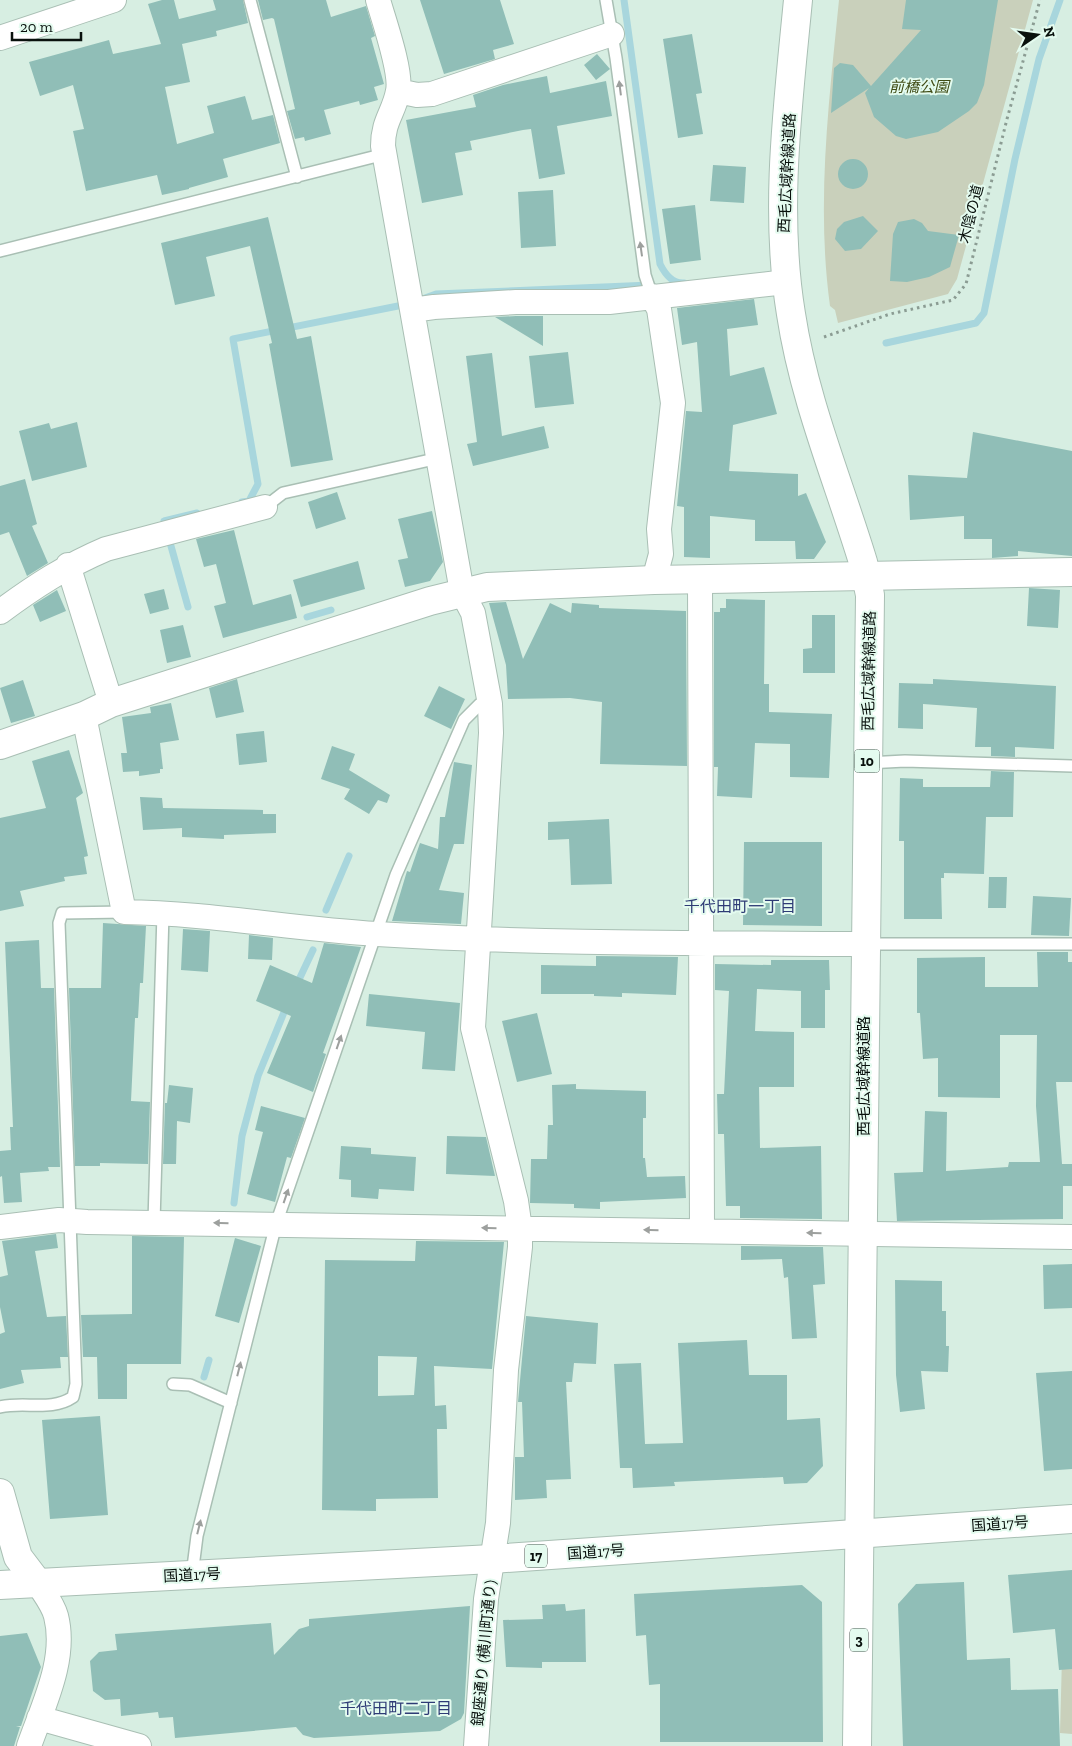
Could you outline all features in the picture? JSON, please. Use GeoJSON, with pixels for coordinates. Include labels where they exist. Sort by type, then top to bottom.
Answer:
{"type":"FeatureCollection","features":[{"type":"Feature","properties":{"kind":"main road","name":"西毛広域幹線道路"},"geometry":{"type":"LineString","coordinates":[[798,0],[783,181],[786,282],[801,365],[866,577],[870,623],[862,1235],[861,1534]]}},
{"type":"Feature","properties":{"kind":"main road"},"geometry":{"type":"LineString","coordinates":[[0,745],[84,716],[111,703],[462,592],[509,585],[654,580],[1072,572]]}},
{"type":"Feature","properties":{"kind":"main road"},"geometry":{"type":"LineString","coordinates":[[0,1493],[18,1558],[37,1582]]}},
{"type":"Feature","properties":{"kind":"main road","name":"国道17号"},"geometry":{"type":"LineString","coordinates":[[0,1585],[492,1560],[1072,1519]]}},
{"type":"Feature","properties":{"kind":"main road","name":"3"},"geometry":{"type":"LineString","coordinates":[[857,1746],[861,1534]]}},
{"type":"Feature","properties":{"kind":"street"},"geometry":{"type":"LineString","coordinates":[[0,38],[114,0]]}},
{"type":"Feature","properties":{"kind":"street"},"geometry":{"type":"LineString","coordinates":[[378,0],[398,75],[398,91],[417,95],[432,94],[612,34]]}},
{"type":"Feature","properties":{"kind":"street","name":"銀座通り (横川町通り)"},"geometry":{"type":"LineString","coordinates":[[398,91],[383,130],[385,154],[462,592],[473,613],[490,704],[490,766],[473,1028],[516,1201],[520,1229],[517,1280],[506,1370],[498,1523],[486,1599],[476,1746]]}},
{"type":"Feature","properties":{"kind":"street"},"geometry":{"type":"LineString","coordinates":[[412,310],[516,302],[609,302],[786,282]]}},
{"type":"Feature","properties":{"kind":"street"},"geometry":{"type":"LineString","coordinates":[[652,296],[660,309],[673,403],[659,529],[661,554],[654,580]]}},
{"type":"Feature","properties":{"kind":"street"},"geometry":{"type":"LineString","coordinates":[[0,612],[68,565],[106,550],[264,507]]}},
{"type":"Feature","properties":{"kind":"street"},"geometry":{"type":"LineString","coordinates":[[68,565],[111,703]]}},
{"type":"Feature","properties":{"kind":"street"},"geometry":{"type":"LineString","coordinates":[[700,580],[702,1231]]}},
{"type":"Feature","properties":{"kind":"street"},"geometry":{"type":"LineString","coordinates":[[84,716],[124,912],[163,913],[375,934],[479,939],[865,944]]}},
{"type":"Feature","properties":{"kind":"street"},"geometry":{"type":"LineString","coordinates":[[0,1227],[58,1220],[862,1235],[1072,1237]]}},
{"type":"Feature","properties":{"kind":"street"},"geometry":{"type":"LineString","coordinates":[[29,1746],[55,1668],[58,1646],[56,1614],[37,1582]]}},
{"type":"Feature","properties":{"kind":"street"},"geometry":{"type":"LineString","coordinates":[[39,1718],[139,1746]]}},
{"type":"Feature","properties":{"kind":"lane"},"geometry":{"type":"LineString","coordinates":[[250,0],[297,176]]}},
{"type":"Feature","properties":{"kind":"lane"},"geometry":{"type":"LineString","coordinates":[[606,0],[645,275],[652,296]]}},
{"type":"Feature","properties":{"kind":"lane"},"geometry":{"type":"LineString","coordinates":[[0,251],[385,154]]}},
{"type":"Feature","properties":{"kind":"lane"},"geometry":{"type":"LineString","coordinates":[[264,507],[283,493],[439,458]]}},
{"type":"Feature","properties":{"kind":"lane"},"geometry":{"type":"LineString","coordinates":[[192,1575],[197,1536],[276,1224],[375,934],[396,875],[464,720],[480,704],[490,704]]}},
{"type":"Feature","properties":{"kind":"lane"},"geometry":{"type":"LineString","coordinates":[[867,763],[905,761],[1072,766]]}},
{"type":"Feature","properties":{"kind":"lane"},"geometry":{"type":"LineString","coordinates":[[0,1407],[11,1404],[54,1406],[73,1397],[76,1384],[59,923],[62,913],[124,912]]}},
{"type":"Feature","properties":{"kind":"lane"},"geometry":{"type":"LineString","coordinates":[[154,1222],[163,913]]}},
{"type":"Feature","properties":{"kind":"lane"},"geometry":{"type":"LineString","coordinates":[[865,944],[1072,944]]}},
{"type":"Feature","properties":{"kind":"lane"},"geometry":{"type":"LineString","coordinates":[[174,1384],[190,1385],[231,1403]]}},
{"type":"Feature","properties":{"kind":"path","name":"木陰の道"},"geometry":{"type":"LineString","coordinates":[[824,337],[890,314],[953,300],[966,284],[1007,119],[1040,0]]}},
{"type":"Feature","properties":{"kind":"green space","name":"前橋公園"},"geometry":{"type":"Polygon","coordinates":[[[839,0],[1033,0],[957,279],[948,294],[838,323],[835,310],[830,306],[826,268],[824,191],[828,114],[839,0]]]}},
{"type":"Feature","properties":{"kind":"green space"},"geometry":{"type":"Polygon","coordinates":[[[1062,1657],[1072,1657],[1072,1734],[1060,1733],[1062,1657]]]}},
{"type":"Feature","properties":{"kind":"building"},"geometry":{"type":"Polygon","coordinates":[[[162,0],[174,0],[179,19],[216,10],[213,0],[243,0],[248,23],[216,31],[217,36],[182,44],[190,82],[165,87],[177,144],[214,133],[207,106],[245,96],[252,120],[273,115],[280,143],[223,159],[228,177],[189,189],[162,195],[157,175],[86,191],[73,131],[84,129],[73,85],[40,96],[29,62],[109,40],[113,54],[161,44],[148,4],[162,0]]]}},
{"type":"Feature","properties":{"kind":"building"},"geometry":{"type":"Polygon","coordinates":[[[258,0],[326,0],[331,17],[366,6],[375,36],[371,38],[384,84],[374,87],[378,100],[360,105],[359,101],[324,110],[331,134],[305,141],[304,137],[295,139],[287,111],[295,109],[274,19],[263,20],[258,0]]]}},
{"type":"Feature","properties":{"kind":"building"},"geometry":{"type":"Polygon","coordinates":[[[420,0],[500,0],[514,44],[493,50],[495,59],[444,74],[420,0]]]}},
{"type":"Feature","properties":{"kind":"building"},"geometry":{"type":"Polygon","coordinates":[[[906,0],[998,0],[984,85],[977,103],[969,111],[938,132],[906,139],[896,136],[874,117],[865,93],[869,88],[831,113],[834,68],[840,63],[853,65],[871,86],[921,30],[902,29],[906,0]]]}},
{"type":"Feature","properties":{"kind":"building"},"geometry":{"type":"Polygon","coordinates":[[[692,34],[702,93],[696,94],[703,134],[678,138],[663,39],[692,34]]]}},
{"type":"Feature","properties":{"kind":"building"},"geometry":{"type":"Polygon","coordinates":[[[597,54],[610,69],[596,80],[584,65],[597,54]]]}},
{"type":"Feature","properties":{"kind":"building"},"geometry":{"type":"Polygon","coordinates":[[[547,76],[550,93],[606,81],[612,116],[557,126],[565,174],[539,179],[531,129],[523,130],[470,141],[472,150],[455,153],[463,195],[422,203],[406,120],[476,107],[473,95],[503,85],[547,76]]]}},
{"type":"Feature","properties":{"kind":"building"},"geometry":{"type":"Polygon","coordinates":[[[853,159],[864,163],[868,174],[864,185],[853,189],[842,185],[838,174],[842,163],[853,159]]]}},
{"type":"Feature","properties":{"kind":"building"},"geometry":{"type":"Polygon","coordinates":[[[713,165],[746,167],[744,203],[710,201],[713,165]]]}},
{"type":"Feature","properties":{"kind":"building"},"geometry":{"type":"Polygon","coordinates":[[[553,190],[556,246],[521,248],[518,192],[553,190]]]}},
{"type":"Feature","properties":{"kind":"building"},"geometry":{"type":"Polygon","coordinates":[[[695,205],[701,260],[670,264],[662,209],[695,205]]]}},
{"type":"Feature","properties":{"kind":"building"},"geometry":{"type":"Polygon","coordinates":[[[863,216],[878,231],[861,249],[845,251],[835,239],[837,229],[844,222],[863,216]]]}},
{"type":"Feature","properties":{"kind":"building"},"geometry":{"type":"Polygon","coordinates":[[[268,217],[297,339],[311,336],[333,460],[291,467],[269,344],[272,343],[250,246],[206,257],[215,296],[175,305],[161,243],[268,217]]]}},
{"type":"Feature","properties":{"kind":"building"},"geometry":{"type":"Polygon","coordinates":[[[914,219],[922,223],[928,231],[959,235],[950,267],[929,277],[907,282],[890,281],[893,234],[898,222],[914,219]]]}},
{"type":"Feature","properties":{"kind":"building"},"geometry":{"type":"Polygon","coordinates":[[[754,299],[758,325],[727,329],[730,376],[764,367],[777,414],[733,425],[729,471],[798,474],[798,496],[806,493],[826,542],[814,559],[796,559],[795,541],[755,541],[755,520],[710,516],[710,558],[684,557],[684,507],[677,506],[686,411],[702,412],[697,342],[682,345],[677,308],[754,299]]]}},
{"type":"Feature","properties":{"kind":"building"},"geometry":{"type":"Polygon","coordinates":[[[543,316],[543,346],[495,317],[543,316]]]}},
{"type":"Feature","properties":{"kind":"building"},"geometry":{"type":"Polygon","coordinates":[[[568,352],[574,404],[535,408],[529,356],[568,352]]]}},
{"type":"Feature","properties":{"kind":"building"},"geometry":{"type":"Polygon","coordinates":[[[492,353],[502,436],[544,426],[549,448],[473,466],[467,444],[477,442],[466,356],[492,353]]]}},
{"type":"Feature","properties":{"kind":"building"},"geometry":{"type":"Polygon","coordinates":[[[77,422],[87,467],[32,481],[19,431],[49,423],[51,429],[77,422]]]}},
{"type":"Feature","properties":{"kind":"building"},"geometry":{"type":"Polygon","coordinates":[[[973,432],[1072,451],[1072,556],[1018,551],[1018,556],[992,558],[992,539],[964,539],[964,516],[910,520],[908,475],[967,478],[973,432]]]}},
{"type":"Feature","properties":{"kind":"building"},"geometry":{"type":"Polygon","coordinates":[[[25,479],[37,524],[32,526],[48,563],[27,576],[9,532],[0,535],[0,486],[25,479]]]}},
{"type":"Feature","properties":{"kind":"building"},"geometry":{"type":"Polygon","coordinates":[[[337,492],[346,519],[316,529],[308,502],[337,492]]]}},
{"type":"Feature","properties":{"kind":"building"},"geometry":{"type":"Polygon","coordinates":[[[432,511],[443,562],[430,581],[405,587],[398,560],[408,558],[398,519],[432,511]]]}},
{"type":"Feature","properties":{"kind":"building"},"geometry":{"type":"Polygon","coordinates":[[[234,530],[253,605],[291,594],[297,618],[223,638],[214,606],[226,603],[216,564],[204,567],[196,539],[234,530]]]}},
{"type":"Feature","properties":{"kind":"building"},"geometry":{"type":"Polygon","coordinates":[[[358,561],[365,589],[301,607],[293,580],[358,561]]]}},
{"type":"Feature","properties":{"kind":"building"},"geometry":{"type":"Polygon","coordinates":[[[1029,588],[1060,590],[1058,628],[1027,626],[1029,588]]]}},
{"type":"Feature","properties":{"kind":"building"},"geometry":{"type":"Polygon","coordinates":[[[164,589],[169,609],[150,614],[144,594],[164,589]]]}},
{"type":"Feature","properties":{"kind":"building"},"geometry":{"type":"Polygon","coordinates":[[[57,590],[66,611],[40,622],[33,605],[57,590]]]}},
{"type":"Feature","properties":{"kind":"building"},"geometry":{"type":"Polygon","coordinates":[[[726,599],[765,600],[764,684],[769,684],[769,712],[832,714],[829,778],[790,777],[790,744],[755,743],[752,798],[717,796],[718,767],[714,767],[714,612],[720,612],[720,608],[726,608],[726,599]]]}},
{"type":"Feature","properties":{"kind":"building"},"geometry":{"type":"Polygon","coordinates":[[[506,602],[523,659],[550,603],[571,613],[572,603],[599,605],[599,608],[686,611],[687,766],[600,764],[602,702],[570,698],[508,699],[506,665],[489,603],[506,602]]]}},
{"type":"Feature","properties":{"kind":"building"},"geometry":{"type":"Polygon","coordinates":[[[812,615],[835,615],[835,673],[803,673],[803,649],[812,648],[812,615]]]}},
{"type":"Feature","properties":{"kind":"building"},"geometry":{"type":"Polygon","coordinates":[[[183,625],[191,657],[167,663],[160,630],[183,625]]]}},
{"type":"Feature","properties":{"kind":"building"},"geometry":{"type":"Polygon","coordinates":[[[237,679],[244,712],[216,718],[209,688],[237,679]]]}},
{"type":"Feature","properties":{"kind":"building"},"geometry":{"type":"Polygon","coordinates":[[[933,679],[1056,686],[1054,749],[1015,747],[1015,757],[991,756],[991,747],[975,747],[977,708],[923,704],[923,729],[898,728],[899,683],[933,684],[933,679]]]}},
{"type":"Feature","properties":{"kind":"building"},"geometry":{"type":"Polygon","coordinates":[[[23,680],[35,716],[11,723],[0,688],[23,680]]]}},
{"type":"Feature","properties":{"kind":"building"},"geometry":{"type":"Polygon","coordinates":[[[439,686],[465,699],[451,729],[424,716],[439,686]]]}},
{"type":"Feature","properties":{"kind":"building"},"geometry":{"type":"Polygon","coordinates":[[[171,703],[179,740],[160,743],[163,769],[160,769],[160,773],[139,776],[139,771],[123,772],[121,753],[127,753],[122,717],[151,713],[150,707],[171,703]]]}},
{"type":"Feature","properties":{"kind":"building"},"geometry":{"type":"Polygon","coordinates":[[[264,731],[267,762],[239,765],[236,734],[264,731]]]}},
{"type":"Feature","properties":{"kind":"building"},"geometry":{"type":"Polygon","coordinates":[[[332,746],[355,754],[349,770],[390,795],[387,803],[378,800],[369,814],[344,799],[350,789],[321,779],[332,746]]]}},
{"type":"Feature","properties":{"kind":"building"},"geometry":{"type":"Polygon","coordinates":[[[69,750],[83,793],[76,798],[88,856],[84,857],[87,874],[64,877],[65,881],[20,891],[24,906],[0,911],[0,818],[46,808],[32,761],[69,750]]]}},
{"type":"Feature","properties":{"kind":"building"},"geometry":{"type":"Polygon","coordinates":[[[454,762],[472,765],[464,844],[454,844],[439,890],[464,893],[461,924],[392,921],[407,871],[410,872],[420,843],[438,849],[440,817],[445,817],[454,762]]]}},
{"type":"Feature","properties":{"kind":"building"},"geometry":{"type":"Polygon","coordinates":[[[991,771],[1014,772],[1013,817],[986,817],[984,874],[944,873],[944,878],[941,878],[942,919],[904,919],[904,841],[899,841],[900,778],[923,779],[923,787],[990,787],[991,771]]]}},
{"type":"Feature","properties":{"kind":"building"},"geometry":{"type":"Polygon","coordinates":[[[140,797],[162,798],[163,808],[263,810],[263,814],[276,814],[276,833],[224,835],[224,839],[182,837],[182,828],[143,830],[140,797]]]}},
{"type":"Feature","properties":{"kind":"building"},"geometry":{"type":"Polygon","coordinates":[[[609,819],[612,884],[571,885],[569,839],[548,840],[548,822],[609,819]]]}},
{"type":"Feature","properties":{"kind":"building"},"geometry":{"type":"Polygon","coordinates":[[[744,842],[822,842],[822,926],[743,925],[744,842]]]}},
{"type":"Feature","properties":{"kind":"building"},"geometry":{"type":"Polygon","coordinates":[[[989,877],[1007,877],[1006,908],[988,908],[989,877]]]}},
{"type":"Feature","properties":{"kind":"building"},"geometry":{"type":"Polygon","coordinates":[[[1033,896],[1071,898],[1069,936],[1031,935],[1033,896]]]}},
{"type":"Feature","properties":{"kind":"building"},"geometry":{"type":"Polygon","coordinates":[[[103,923],[146,926],[143,983],[140,983],[138,1018],[135,1018],[131,1101],[150,1102],[148,1164],[100,1163],[100,1166],[75,1166],[69,988],[101,988],[103,923]]]}},
{"type":"Feature","properties":{"kind":"building"},"geometry":{"type":"Polygon","coordinates":[[[183,929],[210,931],[208,972],[181,970],[183,929]]]}},
{"type":"Feature","properties":{"kind":"building"},"geometry":{"type":"Polygon","coordinates":[[[249,935],[273,938],[272,960],[248,959],[249,935]]]}},
{"type":"Feature","properties":{"kind":"building"},"geometry":{"type":"Polygon","coordinates":[[[39,940],[41,988],[54,988],[60,1167],[48,1167],[49,1171],[20,1173],[22,1202],[4,1203],[2,1176],[0,1177],[0,1151],[11,1150],[10,1127],[13,1127],[5,942],[39,940]]]}},
{"type":"Feature","properties":{"kind":"building"},"geometry":{"type":"Polygon","coordinates":[[[324,943],[361,947],[323,1053],[326,1054],[313,1092],[267,1073],[291,1016],[256,1001],[270,965],[312,983],[324,943]]]}},
{"type":"Feature","properties":{"kind":"building"},"geometry":{"type":"Polygon","coordinates":[[[1037,952],[1068,952],[1068,962],[1072,962],[1072,1082],[1056,1082],[1062,1164],[1072,1164],[1072,1186],[1063,1186],[1063,1219],[897,1221],[894,1173],[923,1172],[925,1111],[947,1112],[946,1171],[1008,1167],[1009,1162],[1040,1162],[1036,1106],[1037,1035],[1000,1035],[1000,1098],[938,1097],[938,1058],[923,1059],[920,1013],[917,1013],[917,958],[985,957],[985,987],[1038,987],[1037,952]]]}},
{"type":"Feature","properties":{"kind":"building"},"geometry":{"type":"Polygon","coordinates":[[[596,956],[678,957],[676,995],[622,993],[622,997],[594,996],[594,994],[541,994],[541,965],[596,966],[596,956]]]}},
{"type":"Feature","properties":{"kind":"building"},"geometry":{"type":"Polygon","coordinates":[[[771,960],[829,960],[830,990],[825,990],[825,1028],[801,1028],[801,991],[757,989],[755,1031],[794,1032],[794,1087],[759,1087],[760,1148],[821,1146],[822,1219],[740,1218],[740,1206],[726,1206],[724,1134],[718,1134],[717,1094],[724,1094],[729,991],[715,990],[715,964],[771,965],[771,960]]]}},
{"type":"Feature","properties":{"kind":"building"},"geometry":{"type":"Polygon","coordinates":[[[369,994],[460,1003],[455,1071],[422,1069],[425,1032],[366,1026],[369,994]]]}},
{"type":"Feature","properties":{"kind":"building"},"geometry":{"type":"Polygon","coordinates":[[[537,1013],[552,1074],[517,1082],[502,1021],[537,1013]]]}},
{"type":"Feature","properties":{"kind":"building"},"geometry":{"type":"Polygon","coordinates":[[[576,1084],[576,1089],[646,1091],[646,1118],[643,1118],[643,1158],[645,1158],[647,1177],[685,1176],[686,1198],[600,1202],[600,1209],[574,1208],[574,1204],[530,1203],[531,1159],[547,1159],[548,1125],[553,1125],[552,1085],[576,1084]]]}},
{"type":"Feature","properties":{"kind":"building"},"geometry":{"type":"Polygon","coordinates":[[[169,1085],[193,1088],[190,1123],[177,1121],[176,1164],[163,1164],[165,1103],[167,1103],[169,1085]]]}},
{"type":"Feature","properties":{"kind":"building"},"geometry":{"type":"Polygon","coordinates":[[[261,1106],[305,1118],[291,1158],[287,1157],[275,1202],[247,1194],[263,1132],[255,1130],[261,1106]]]}},
{"type":"Feature","properties":{"kind":"building"},"geometry":{"type":"Polygon","coordinates":[[[447,1136],[486,1137],[495,1176],[446,1174],[447,1136]]]}},
{"type":"Feature","properties":{"kind":"building"},"geometry":{"type":"Polygon","coordinates":[[[341,1146],[371,1148],[371,1154],[416,1157],[414,1191],[379,1189],[378,1199],[351,1197],[351,1180],[339,1179],[341,1146]]]}},
{"type":"Feature","properties":{"kind":"building"},"geometry":{"type":"Polygon","coordinates":[[[56,1234],[58,1248],[35,1251],[47,1317],[66,1316],[68,1357],[60,1357],[61,1368],[21,1370],[24,1383],[0,1389],[0,1334],[5,1332],[0,1307],[0,1277],[8,1275],[2,1241],[56,1234]]]}},
{"type":"Feature","properties":{"kind":"building"},"geometry":{"type":"Polygon","coordinates":[[[132,1236],[184,1237],[181,1364],[127,1364],[127,1399],[98,1399],[97,1357],[83,1357],[81,1315],[132,1314],[132,1236]]]}},
{"type":"Feature","properties":{"kind":"building"},"geometry":{"type":"Polygon","coordinates":[[[235,1238],[261,1246],[239,1323],[215,1316],[235,1238]]]}},
{"type":"Feature","properties":{"kind":"building"},"geometry":{"type":"Polygon","coordinates":[[[416,1241],[504,1242],[492,1369],[434,1366],[435,1406],[446,1405],[447,1429],[437,1429],[438,1498],[376,1499],[376,1511],[322,1510],[325,1260],[415,1261],[416,1241]],[[378,1356],[378,1396],[414,1395],[417,1357],[378,1356]]]}},
{"type":"Feature","properties":{"kind":"building"},"geometry":{"type":"Polygon","coordinates":[[[741,1246],[823,1247],[825,1284],[813,1285],[817,1338],[792,1339],[788,1277],[784,1278],[782,1259],[741,1260],[741,1246]]]}},
{"type":"Feature","properties":{"kind":"building"},"geometry":{"type":"Polygon","coordinates":[[[1072,1264],[1072,1308],[1044,1309],[1043,1265],[1072,1264]]]}},
{"type":"Feature","properties":{"kind":"building"},"geometry":{"type":"Polygon","coordinates":[[[895,1280],[942,1281],[942,1311],[946,1311],[946,1346],[949,1346],[948,1372],[921,1371],[925,1409],[900,1412],[896,1375],[895,1280]]]}},
{"type":"Feature","properties":{"kind":"building"},"geometry":{"type":"Polygon","coordinates":[[[526,1316],[598,1323],[596,1364],[574,1363],[572,1382],[566,1382],[571,1479],[546,1480],[547,1498],[515,1500],[515,1457],[524,1457],[522,1402],[518,1402],[526,1316]]]}},
{"type":"Feature","properties":{"kind":"building"},"geometry":{"type":"Polygon","coordinates":[[[747,1340],[749,1375],[787,1375],[787,1420],[820,1418],[823,1466],[807,1483],[784,1484],[783,1477],[674,1482],[675,1486],[633,1488],[632,1468],[620,1468],[614,1364],[641,1363],[645,1444],[683,1443],[678,1343],[747,1340]]]}},
{"type":"Feature","properties":{"kind":"building"},"geometry":{"type":"Polygon","coordinates":[[[1072,1371],[1072,1469],[1044,1471],[1036,1373],[1072,1371]]]}},
{"type":"Feature","properties":{"kind":"building"},"geometry":{"type":"Polygon","coordinates":[[[100,1416],[108,1515],[50,1519],[42,1420],[100,1416]]]}},
{"type":"Feature","properties":{"kind":"building"},"geometry":{"type":"Polygon","coordinates":[[[1072,1570],[1072,1669],[1059,1670],[1055,1629],[1013,1633],[1008,1575],[1072,1570]]]}},
{"type":"Feature","properties":{"kind":"building"},"geometry":{"type":"Polygon","coordinates":[[[964,1582],[967,1660],[1010,1658],[1011,1690],[1058,1689],[1060,1746],[903,1746],[898,1604],[916,1584],[964,1582]]]}},
{"type":"Feature","properties":{"kind":"building"},"geometry":{"type":"Polygon","coordinates":[[[802,1585],[822,1602],[823,1742],[660,1742],[660,1684],[649,1685],[646,1635],[636,1636],[634,1594],[802,1585]]]}},
{"type":"Feature","properties":{"kind":"building"},"geometry":{"type":"Polygon","coordinates":[[[565,1604],[566,1611],[585,1609],[586,1662],[542,1662],[542,1668],[506,1667],[503,1620],[543,1619],[542,1605],[565,1604]]]}},
{"type":"Feature","properties":{"kind":"building"},"geometry":{"type":"Polygon","coordinates":[[[470,1606],[464,1713],[461,1719],[440,1731],[314,1738],[303,1735],[296,1727],[175,1738],[173,1717],[159,1718],[158,1712],[121,1716],[120,1699],[105,1700],[93,1691],[90,1661],[99,1652],[117,1650],[115,1634],[271,1623],[274,1655],[299,1629],[309,1626],[309,1619],[470,1606]]]}},
{"type":"Feature","properties":{"kind":"building"},"geometry":{"type":"Polygon","coordinates":[[[27,1633],[41,1667],[21,1726],[16,1726],[20,1727],[14,1746],[0,1746],[0,1636],[27,1633]]]}},
{"type":"Feature","properties":{"kind":"waterway"},"geometry":{"type":"LineString","coordinates":[[624,0],[660,264],[672,280],[684,283]]}},
{"type":"Feature","properties":{"kind":"waterway"},"geometry":{"type":"LineString","coordinates":[[886,343],[976,323],[984,313],[1015,159],[1039,59],[1060,0]]}},
{"type":"Feature","properties":{"kind":"waterway"},"geometry":{"type":"LineString","coordinates":[[425,298],[436,294],[651,285]]}},
{"type":"Feature","properties":{"kind":"waterway"},"geometry":{"type":"LineString","coordinates":[[242,502],[249,501],[258,484],[233,339],[408,304]]}},
{"type":"Feature","properties":{"kind":"waterway"},"geometry":{"type":"LineString","coordinates":[[188,607],[164,521],[197,513]]}},
{"type":"Feature","properties":{"kind":"waterway"},"geometry":{"type":"LineString","coordinates":[[307,617],[331,610]]}},
{"type":"Feature","properties":{"kind":"waterway"},"geometry":{"type":"LineString","coordinates":[[326,910],[349,856]]}},
{"type":"Feature","properties":{"kind":"waterway"},"geometry":{"type":"LineString","coordinates":[[296,986],[313,950]]}},
{"type":"Feature","properties":{"kind":"waterway"},"geometry":{"type":"LineString","coordinates":[[234,1203],[242,1136],[258,1076],[287,1005]]}},
{"type":"Feature","properties":{"kind":"waterway"},"geometry":{"type":"LineString","coordinates":[[204,1377],[209,1360]]}},
{"type":"Feature","properties":{"kind":"district","name":"千代田町一丁目"},"geometry":{"type":"Point","coordinates":[740,906]}},
{"type":"Feature","properties":{"kind":"district","name":"千代田町二丁目"},"geometry":{"type":"Point","coordinates":[396,1708]}}]}
